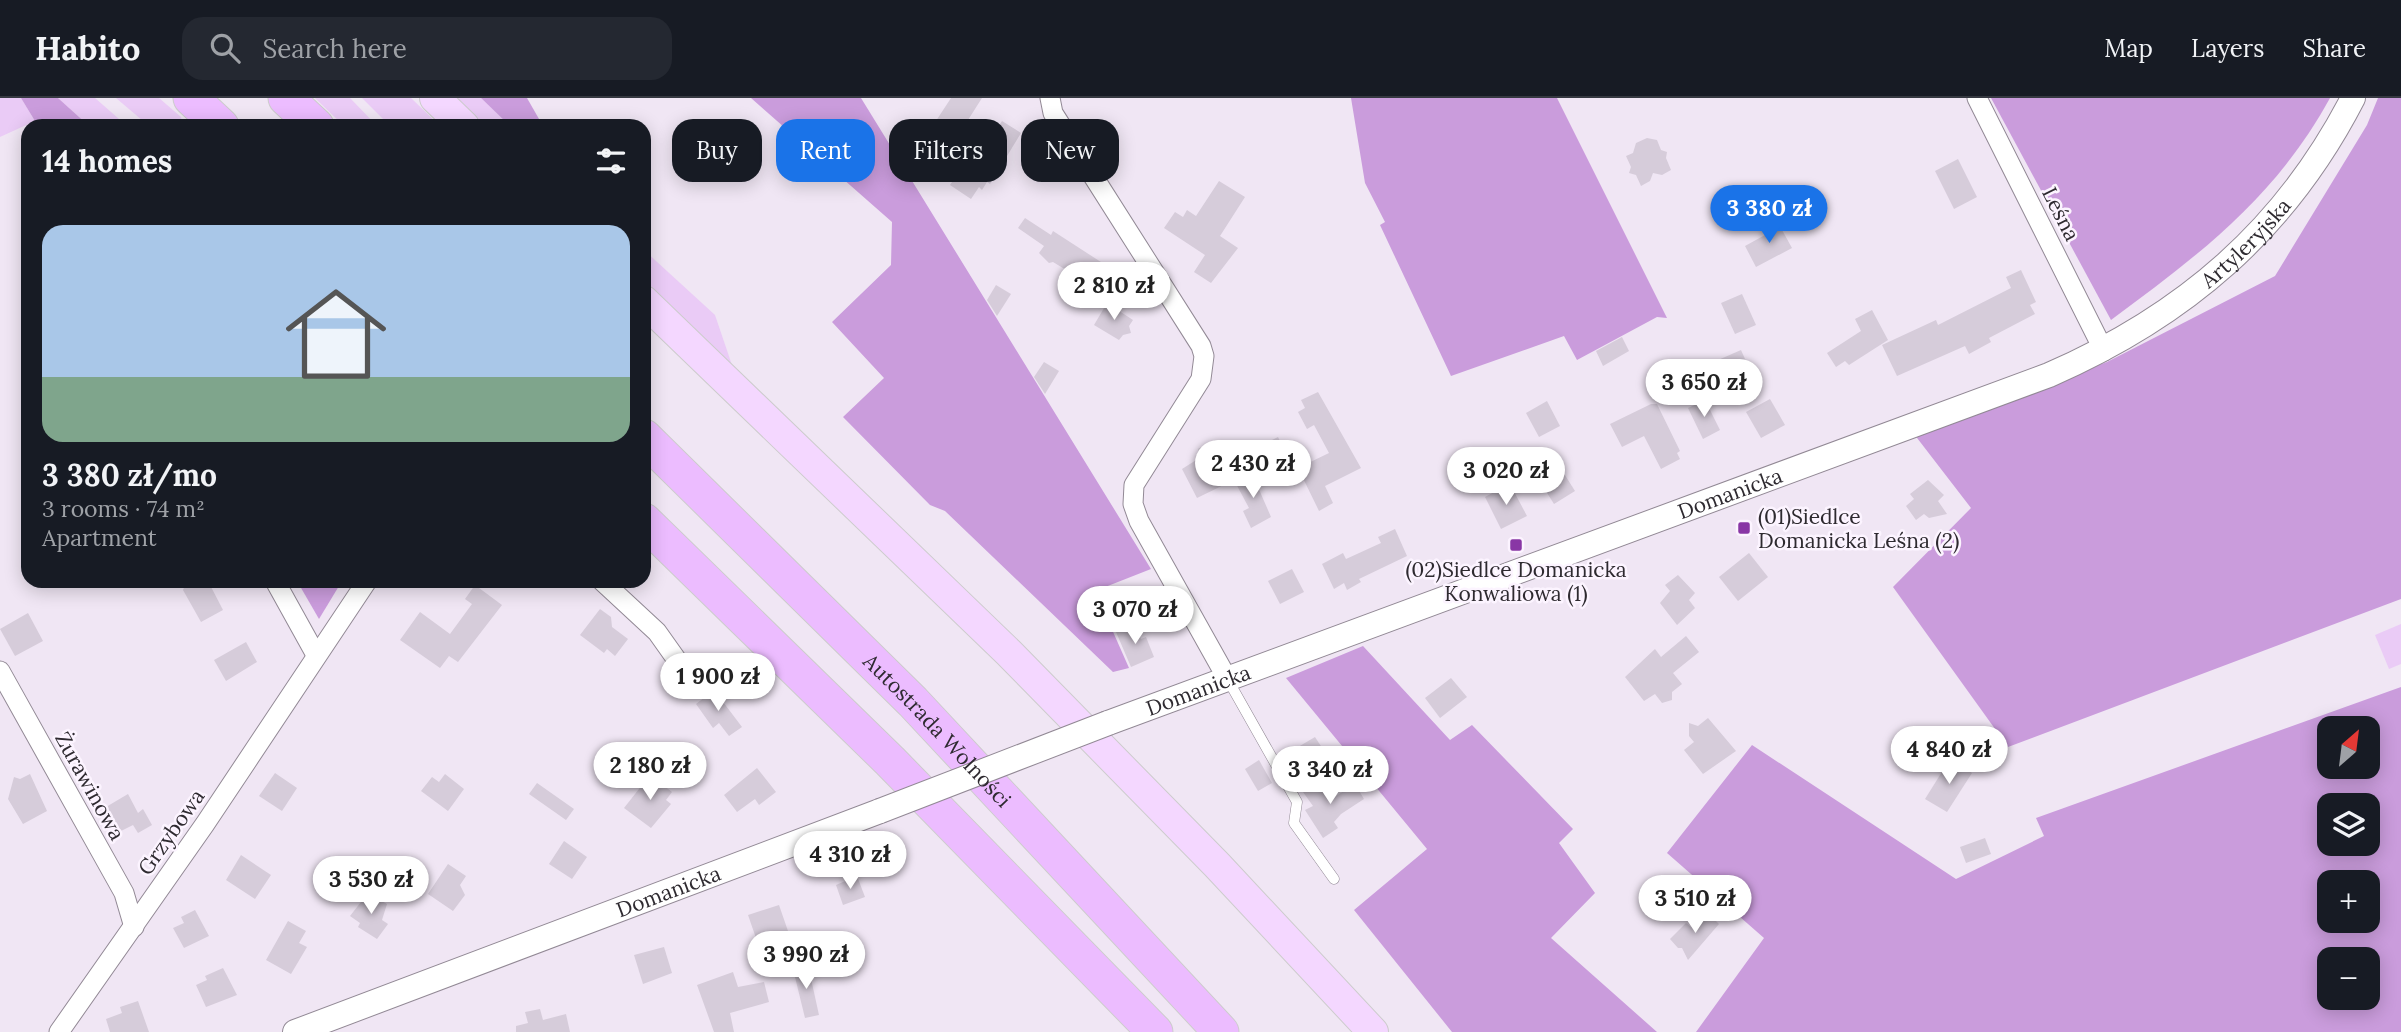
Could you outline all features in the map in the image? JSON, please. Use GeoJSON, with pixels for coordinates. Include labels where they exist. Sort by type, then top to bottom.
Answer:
{"type":"FeatureCollection","features":[{"type":"Feature","properties":{"kind":"highway"},"geometry":{"type":"LineString","coordinates":[[191,98],[214,119]]}},
{"type":"Feature","properties":{"kind":"highway"},"geometry":{"type":"LineString","coordinates":[[286,98],[308,119]]}},
{"type":"Feature","properties":{"kind":"highway","name":"Autostrada Wolności"},"geometry":{"type":"LineString","coordinates":[[651,444],[913,702],[1221,1032]]}},
{"type":"Feature","properties":{"kind":"highway"},"geometry":{"type":"LineString","coordinates":[[651,528],[890,761],[1155,1032]]}},
{"type":"Feature","properties":{"kind":"main road"},"geometry":{"type":"LineString","coordinates":[[435,98],[457,119]]}},
{"type":"Feature","properties":{"kind":"main road"},"geometry":{"type":"LineString","coordinates":[[651,309],[1009,653],[1217,865],[1373,1032]]}},
{"type":"Feature","properties":{"kind":"street"},"geometry":{"type":"LineString","coordinates":[[1048,98],[1054,113],[1201,346],[1204,356],[1200,379],[1134,485],[1133,504],[1139,521],[1228,680]]}},
{"type":"Feature","properties":{"kind":"street","name":"Leśna"},"geometry":{"type":"LineString","coordinates":[[1977,98],[2104,351]]}},
{"type":"Feature","properties":{"kind":"street","name":"Artyleryjska"},"geometry":{"type":"LineString","coordinates":[[2104,351],[2207,282],[2249,244],[2291,197],[2321,154],[2354,98]]}},
{"type":"Feature","properties":{"kind":"street","name":"Domanicka"},"geometry":{"type":"LineString","coordinates":[[295,1032],[1108,723],[2049,375],[2104,351]]}},
{"type":"Feature","properties":{"kind":"street"},"geometry":{"type":"LineString","coordinates":[[279,588],[316,655]]}},
{"type":"Feature","properties":{"kind":"street","name":"Grzybowa"},"geometry":{"type":"LineString","coordinates":[[60,1032],[362,588]]}},
{"type":"Feature","properties":{"kind":"street"},"geometry":{"type":"LineString","coordinates":[[610,588],[657,632],[696,687]]}},
{"type":"Feature","properties":{"kind":"street","name":"Żurawinowa"},"geometry":{"type":"LineString","coordinates":[[0,671],[124,893],[134,927]]}},
{"type":"Feature","properties":{"kind":"lane"},"geometry":{"type":"LineString","coordinates":[[1228,680],[1297,802],[1294,823],[1334,878]]}},
{"type":"Feature","properties":{"kind":"shaded area"},"geometry":{"type":"Polygon","coordinates":[[[0,98],[21,98],[34,119],[21,119],[21,127],[0,137],[0,98]]]}},
{"type":"Feature","properties":{"kind":"shaded area"},"geometry":{"type":"Polygon","coordinates":[[[21,98],[58,98],[81,119],[34,119],[21,98]]]}},
{"type":"Feature","properties":{"kind":"shaded area"},"geometry":{"type":"Polygon","coordinates":[[[58,98],[95,98],[119,119],[81,119],[58,98]]]}},
{"type":"Feature","properties":{"kind":"shaded area"},"geometry":{"type":"Polygon","coordinates":[[[116,98],[159,98],[181,119],[141,119],[116,98]]]}},
{"type":"Feature","properties":{"kind":"shaded area"},"geometry":{"type":"Polygon","coordinates":[[[315,98],[350,98],[370,119],[337,119],[315,98]]]}},
{"type":"Feature","properties":{"kind":"shaded area"},"geometry":{"type":"Polygon","coordinates":[[[362,98],[411,98],[433,119],[383,119],[362,98]]]}},
{"type":"Feature","properties":{"kind":"shaded area"},"geometry":{"type":"Polygon","coordinates":[[[455,98],[481,98],[503,119],[476,119],[455,98]]]}},
{"type":"Feature","properties":{"kind":"shaded area"},"geometry":{"type":"Polygon","coordinates":[[[481,98],[527,98],[539,119],[503,119],[481,98]]]}},
{"type":"Feature","properties":{"kind":"shaded area"},"geometry":{"type":"Polygon","coordinates":[[[751,98],[861,98],[874,119],[776,119],[751,98]]]}},
{"type":"Feature","properties":{"kind":"shaded area"},"geometry":{"type":"Polygon","coordinates":[[[1351,98],[1557,98],[1667,318],[1657,317],[1577,360],[1564,336],[1451,376],[1380,225],[1385,222],[1365,183],[1351,98]]]}},
{"type":"Feature","properties":{"kind":"shaded area"},"geometry":{"type":"Polygon","coordinates":[[[1991,98],[2330,98],[2285,166],[2260,195],[2205,247],[2111,320],[1991,98]]]}},
{"type":"Feature","properties":{"kind":"shaded area"},"geometry":{"type":"Polygon","coordinates":[[[2378,98],[2401,98],[2401,599],[2008,747],[1893,587],[1971,508],[1914,434],[2107,362],[2275,276],[2367,125],[2378,98]]]}},
{"type":"Feature","properties":{"kind":"shaded area"},"geometry":{"type":"Polygon","coordinates":[[[875,121],[889,143],[889,182],[913,182],[1151,569],[1095,591],[1129,668],[1113,672],[945,511],[930,505],[843,417],[884,378],[832,322],[891,265],[892,222],[847,182],[875,182],[875,121]]]}},
{"type":"Feature","properties":{"kind":"shaded area"},"geometry":{"type":"Polygon","coordinates":[[[651,256],[715,315],[734,371],[651,288],[651,256]]]}},
{"type":"Feature","properties":{"kind":"shaded area"},"geometry":{"type":"Polygon","coordinates":[[[301,588],[338,588],[319,619],[301,588]]]}},
{"type":"Feature","properties":{"kind":"shaded area"},"geometry":{"type":"Polygon","coordinates":[[[2401,624],[2401,664],[2389,669],[2375,635],[2401,624]]]}},
{"type":"Feature","properties":{"kind":"shaded area"},"geometry":{"type":"Polygon","coordinates":[[[1363,646],[1450,740],[1472,725],[1573,829],[1559,843],[1595,893],[1551,938],[1657,1032],[1452,1032],[1354,910],[1427,849],[1286,678],[1363,646]]]}},
{"type":"Feature","properties":{"kind":"shaded area"},"geometry":{"type":"Polygon","coordinates":[[[2401,687],[2401,1032],[1696,1032],[1764,938],[1667,853],[1752,745],[1956,879],[2044,836],[2036,818],[2317,717],[2317,779],[2380,779],[2380,716],[2320,716],[2401,687]]]}},
{"type":"Feature","properties":{"kind":"building"},"geometry":{"type":"Polygon","coordinates":[[[951,98],[982,98],[969,119],[937,119],[951,98]]]}},
{"type":"Feature","properties":{"kind":"building"},"geometry":{"type":"Polygon","coordinates":[[[1007,124],[1021,133],[1007,156],[1007,124]]]}},
{"type":"Feature","properties":{"kind":"building"},"geometry":{"type":"Polygon","coordinates":[[[1647,138],[1657,140],[1661,150],[1667,152],[1666,158],[1671,170],[1662,175],[1653,173],[1650,181],[1641,186],[1636,175],[1629,173],[1631,167],[1626,156],[1633,153],[1636,143],[1647,138]]]}},
{"type":"Feature","properties":{"kind":"building"},"geometry":{"type":"Polygon","coordinates":[[[1958,159],[1977,197],[1954,209],[1935,171],[1958,159]]]}},
{"type":"Feature","properties":{"kind":"building"},"geometry":{"type":"Polygon","coordinates":[[[1219,181],[1245,197],[1220,236],[1238,248],[1211,283],[1194,272],[1205,255],[1164,228],[1175,212],[1183,217],[1187,210],[1196,216],[1219,181]]]}},
{"type":"Feature","properties":{"kind":"building"},"geometry":{"type":"Polygon","coordinates":[[[952,182],[987,182],[982,190],[979,187],[971,199],[950,185],[952,182]]]}},
{"type":"Feature","properties":{"kind":"building"},"geometry":{"type":"Polygon","coordinates":[[[1025,218],[1051,235],[1053,231],[1104,264],[1102,267],[1105,269],[1094,287],[1078,281],[1076,276],[1053,262],[1049,263],[1039,253],[1044,246],[1018,228],[1025,218]]]}},
{"type":"Feature","properties":{"kind":"building"},"geometry":{"type":"Polygon","coordinates":[[[1777,221],[1792,248],[1756,267],[1745,246],[1765,235],[1762,230],[1777,221]]]}},
{"type":"Feature","properties":{"kind":"building"},"geometry":{"type":"Polygon","coordinates":[[[2021,270],[2036,302],[2030,305],[2035,314],[1989,338],[1991,342],[1969,354],[1965,346],[1897,376],[1882,345],[1936,320],[1938,325],[2011,288],[2006,277],[2021,270]]]}},
{"type":"Feature","properties":{"kind":"building"},"geometry":{"type":"Polygon","coordinates":[[[996,285],[1011,294],[997,316],[987,300],[996,285]]]}},
{"type":"Feature","properties":{"kind":"building"},"geometry":{"type":"Polygon","coordinates":[[[1742,294],[1756,325],[1735,334],[1721,303],[1742,294]]]}},
{"type":"Feature","properties":{"kind":"building"},"geometry":{"type":"Polygon","coordinates":[[[1107,303],[1133,320],[1129,326],[1131,333],[1123,335],[1119,340],[1094,325],[1107,303]]]}},
{"type":"Feature","properties":{"kind":"building"},"geometry":{"type":"Polygon","coordinates":[[[1872,310],[1888,340],[1849,365],[1845,361],[1836,367],[1827,353],[1861,331],[1855,319],[1872,310]]]}},
{"type":"Feature","properties":{"kind":"building"},"geometry":{"type":"Polygon","coordinates":[[[1622,337],[1629,351],[1603,366],[1596,351],[1622,337]]]}},
{"type":"Feature","properties":{"kind":"building"},"geometry":{"type":"Polygon","coordinates":[[[1741,350],[1749,368],[1717,382],[1709,364],[1741,350]]]}},
{"type":"Feature","properties":{"kind":"building"},"geometry":{"type":"Polygon","coordinates":[[[1044,362],[1059,371],[1045,394],[1034,377],[1044,362]]]}},
{"type":"Feature","properties":{"kind":"building"},"geometry":{"type":"Polygon","coordinates":[[[1318,392],[1361,468],[1325,486],[1333,503],[1319,511],[1298,468],[1329,453],[1314,425],[1307,429],[1298,412],[1305,408],[1301,400],[1318,392]]]}},
{"type":"Feature","properties":{"kind":"building"},"geometry":{"type":"Polygon","coordinates":[[[1770,399],[1785,425],[1761,438],[1746,412],[1770,399]]]}},
{"type":"Feature","properties":{"kind":"building"},"geometry":{"type":"Polygon","coordinates":[[[1705,400],[1720,430],[1703,439],[1688,408],[1705,400]]]}},
{"type":"Feature","properties":{"kind":"building"},"geometry":{"type":"Polygon","coordinates":[[[1547,401],[1560,426],[1539,437],[1526,413],[1547,401]]]}},
{"type":"Feature","properties":{"kind":"building"},"geometry":{"type":"Polygon","coordinates":[[[1651,404],[1657,404],[1680,451],[1677,453],[1680,459],[1661,469],[1644,436],[1622,447],[1610,424],[1651,404]]]}},
{"type":"Feature","properties":{"kind":"building"},"geometry":{"type":"Polygon","coordinates":[[[1278,437],[1287,455],[1268,466],[1258,447],[1278,437]]]}},
{"type":"Feature","properties":{"kind":"building"},"geometry":{"type":"Polygon","coordinates":[[[1215,440],[1236,479],[1197,498],[1182,469],[1201,457],[1198,449],[1215,440]]]}},
{"type":"Feature","properties":{"kind":"building"},"geometry":{"type":"Polygon","coordinates":[[[1251,471],[1271,517],[1251,528],[1243,511],[1249,508],[1234,480],[1251,471]]]}},
{"type":"Feature","properties":{"kind":"building"},"geometry":{"type":"Polygon","coordinates":[[[1563,472],[1575,491],[1554,504],[1542,485],[1563,472]]]}},
{"type":"Feature","properties":{"kind":"building"},"geometry":{"type":"Polygon","coordinates":[[[1928,480],[1944,495],[1938,501],[1947,514],[1929,518],[1924,514],[1916,520],[1906,506],[1914,499],[1910,494],[1928,480]]]}},
{"type":"Feature","properties":{"kind":"building"},"geometry":{"type":"Polygon","coordinates":[[[1505,486],[1511,486],[1527,516],[1501,529],[1485,497],[1505,486]]]}},
{"type":"Feature","properties":{"kind":"building"},"geometry":{"type":"Polygon","coordinates":[[[1395,529],[1407,556],[1359,579],[1361,582],[1347,590],[1344,583],[1334,589],[1322,564],[1343,553],[1346,559],[1381,543],[1378,537],[1395,529]]]}},
{"type":"Feature","properties":{"kind":"building"},"geometry":{"type":"Polygon","coordinates":[[[1749,553],[1768,577],[1738,601],[1719,577],[1749,553]]]}},
{"type":"Feature","properties":{"kind":"building"},"geometry":{"type":"Polygon","coordinates":[[[1292,569],[1304,592],[1280,604],[1268,581],[1292,569]]]}},
{"type":"Feature","properties":{"kind":"building"},"geometry":{"type":"Polygon","coordinates":[[[1678,575],[1695,593],[1689,600],[1695,608],[1677,625],[1660,603],[1670,591],[1665,585],[1678,575]]]}},
{"type":"Feature","properties":{"kind":"building"},"geometry":{"type":"Polygon","coordinates":[[[212,588],[223,610],[201,622],[183,590],[212,588]]]}},
{"type":"Feature","properties":{"kind":"building"},"geometry":{"type":"Polygon","coordinates":[[[473,588],[479,588],[502,605],[458,662],[449,656],[440,668],[400,640],[420,612],[450,634],[472,604],[465,599],[473,588]]]}},
{"type":"Feature","properties":{"kind":"building"},"geometry":{"type":"Polygon","coordinates":[[[600,609],[611,617],[612,627],[628,639],[615,656],[607,649],[604,653],[580,635],[600,609]]]}},
{"type":"Feature","properties":{"kind":"building"},"geometry":{"type":"Polygon","coordinates":[[[28,613],[43,641],[15,656],[0,629],[28,613]]]}},
{"type":"Feature","properties":{"kind":"building"},"geometry":{"type":"Polygon","coordinates":[[[1133,624],[1141,639],[1146,637],[1154,657],[1131,667],[1116,632],[1133,624]]]}},
{"type":"Feature","properties":{"kind":"building"},"geometry":{"type":"Polygon","coordinates":[[[1686,636],[1699,652],[1673,673],[1682,684],[1672,692],[1672,700],[1662,703],[1655,694],[1644,701],[1625,677],[1655,649],[1661,657],[1686,636]]]}},
{"type":"Feature","properties":{"kind":"building"},"geometry":{"type":"Polygon","coordinates":[[[246,642],[257,662],[226,681],[214,660],[246,642]]]}},
{"type":"Feature","properties":{"kind":"building"},"geometry":{"type":"Polygon","coordinates":[[[1451,678],[1467,697],[1440,718],[1425,698],[1451,678]]]}},
{"type":"Feature","properties":{"kind":"building"},"geometry":{"type":"Polygon","coordinates":[[[714,690],[742,727],[729,736],[719,723],[713,728],[696,704],[714,690]]]}},
{"type":"Feature","properties":{"kind":"building"},"geometry":{"type":"Polygon","coordinates":[[[1708,718],[1736,751],[1703,774],[1684,750],[1694,742],[1689,736],[1689,723],[1698,726],[1708,718]]]}},
{"type":"Feature","properties":{"kind":"building"},"geometry":{"type":"Polygon","coordinates":[[[1315,737],[1328,757],[1306,770],[1293,750],[1315,737]]]}},
{"type":"Feature","properties":{"kind":"building"},"geometry":{"type":"Polygon","coordinates":[[[1950,759],[1972,773],[1947,812],[1925,799],[1950,759]]]}},
{"type":"Feature","properties":{"kind":"building"},"geometry":{"type":"Polygon","coordinates":[[[1259,760],[1272,783],[1258,791],[1245,769],[1259,760]]]}},
{"type":"Feature","properties":{"kind":"building"},"geometry":{"type":"Polygon","coordinates":[[[757,768],[776,792],[759,805],[755,799],[737,812],[724,795],[757,768]]]}},
{"type":"Feature","properties":{"kind":"building"},"geometry":{"type":"Polygon","coordinates":[[[275,773],[297,788],[282,811],[259,796],[275,773]]]}},
{"type":"Feature","properties":{"kind":"building"},"geometry":{"type":"Polygon","coordinates":[[[30,774],[47,811],[23,824],[8,799],[14,777],[20,779],[30,774]]]}},
{"type":"Feature","properties":{"kind":"building"},"geometry":{"type":"Polygon","coordinates":[[[445,774],[464,789],[448,811],[421,791],[432,777],[439,782],[445,774]]]}},
{"type":"Feature","properties":{"kind":"building"},"geometry":{"type":"Polygon","coordinates":[[[650,775],[672,792],[666,800],[671,804],[651,828],[624,808],[650,775]]]}},
{"type":"Feature","properties":{"kind":"building"},"geometry":{"type":"Polygon","coordinates":[[[1321,781],[1333,798],[1355,784],[1364,799],[1341,814],[1334,822],[1338,828],[1323,838],[1305,810],[1313,806],[1303,792],[1321,781]]]}},
{"type":"Feature","properties":{"kind":"building"},"geometry":{"type":"Polygon","coordinates":[[[537,783],[574,809],[566,820],[529,794],[537,783]]]}},
{"type":"Feature","properties":{"kind":"building"},"geometry":{"type":"Polygon","coordinates":[[[128,794],[138,813],[143,809],[152,825],[138,833],[133,825],[117,833],[107,816],[110,815],[106,807],[128,794]]]}},
{"type":"Feature","properties":{"kind":"building"},"geometry":{"type":"Polygon","coordinates":[[[1985,838],[1991,854],[1966,863],[1960,847],[1985,838]]]}},
{"type":"Feature","properties":{"kind":"building"},"geometry":{"type":"Polygon","coordinates":[[[564,841],[587,857],[572,879],[549,864],[564,841]]]}},
{"type":"Feature","properties":{"kind":"building"},"geometry":{"type":"Polygon","coordinates":[[[241,855],[271,875],[255,899],[226,880],[241,855]]]}},
{"type":"Feature","properties":{"kind":"building"},"geometry":{"type":"Polygon","coordinates":[[[448,864],[466,876],[460,885],[465,895],[453,911],[428,894],[448,864]]]}},
{"type":"Feature","properties":{"kind":"building"},"geometry":{"type":"Polygon","coordinates":[[[857,876],[865,897],[843,905],[836,885],[857,876]]]}},
{"type":"Feature","properties":{"kind":"building"},"geometry":{"type":"Polygon","coordinates":[[[368,893],[387,904],[382,920],[388,924],[377,939],[358,927],[360,923],[350,916],[368,893]]]}},
{"type":"Feature","properties":{"kind":"building"},"geometry":{"type":"Polygon","coordinates":[[[779,905],[788,931],[757,941],[748,915],[779,905]]]}},
{"type":"Feature","properties":{"kind":"building"},"geometry":{"type":"Polygon","coordinates":[[[195,910],[209,936],[184,948],[173,928],[184,923],[181,917],[195,910]]]}},
{"type":"Feature","properties":{"kind":"building"},"geometry":{"type":"Polygon","coordinates":[[[1706,911],[1719,924],[1688,960],[1682,948],[1678,948],[1670,939],[1686,923],[1691,927],[1706,911]]]}},
{"type":"Feature","properties":{"kind":"building"},"geometry":{"type":"Polygon","coordinates":[[[288,921],[306,931],[299,943],[307,947],[291,974],[266,960],[288,921]]]}},
{"type":"Feature","properties":{"kind":"building"},"geometry":{"type":"Polygon","coordinates":[[[664,947],[672,973],[643,984],[634,955],[664,947]]]}},
{"type":"Feature","properties":{"kind":"building"},"geometry":{"type":"Polygon","coordinates":[[[808,965],[819,1015],[805,1018],[793,969],[808,965]]]}},
{"type":"Feature","properties":{"kind":"building"},"geometry":{"type":"Polygon","coordinates":[[[223,968],[237,995],[206,1007],[196,985],[207,980],[205,976],[223,968]]]}},
{"type":"Feature","properties":{"kind":"building"},"geometry":{"type":"Polygon","coordinates":[[[733,972],[738,987],[764,982],[769,1002],[730,1013],[734,1032],[714,1032],[697,985],[733,972]]]}},
{"type":"Feature","properties":{"kind":"building"},"geometry":{"type":"Polygon","coordinates":[[[138,1001],[149,1032],[110,1032],[106,1019],[122,1013],[120,1007],[138,1001]]]}},
{"type":"Feature","properties":{"kind":"building"},"geometry":{"type":"Polygon","coordinates":[[[540,1009],[543,1020],[566,1014],[570,1032],[516,1032],[516,1026],[528,1023],[525,1012],[540,1009]]]}},
{"type":"Feature","properties":{"kind":"place","name":"(01)Siedlce Domanicka Leśna (2)"},"geometry":{"type":"Point","coordinates":[1744,528]}},
{"type":"Feature","properties":{"kind":"place","name":"(02)Siedlce Domanicka Konwaliowa (1)"},"geometry":{"type":"Point","coordinates":[1516,545]}}]}
